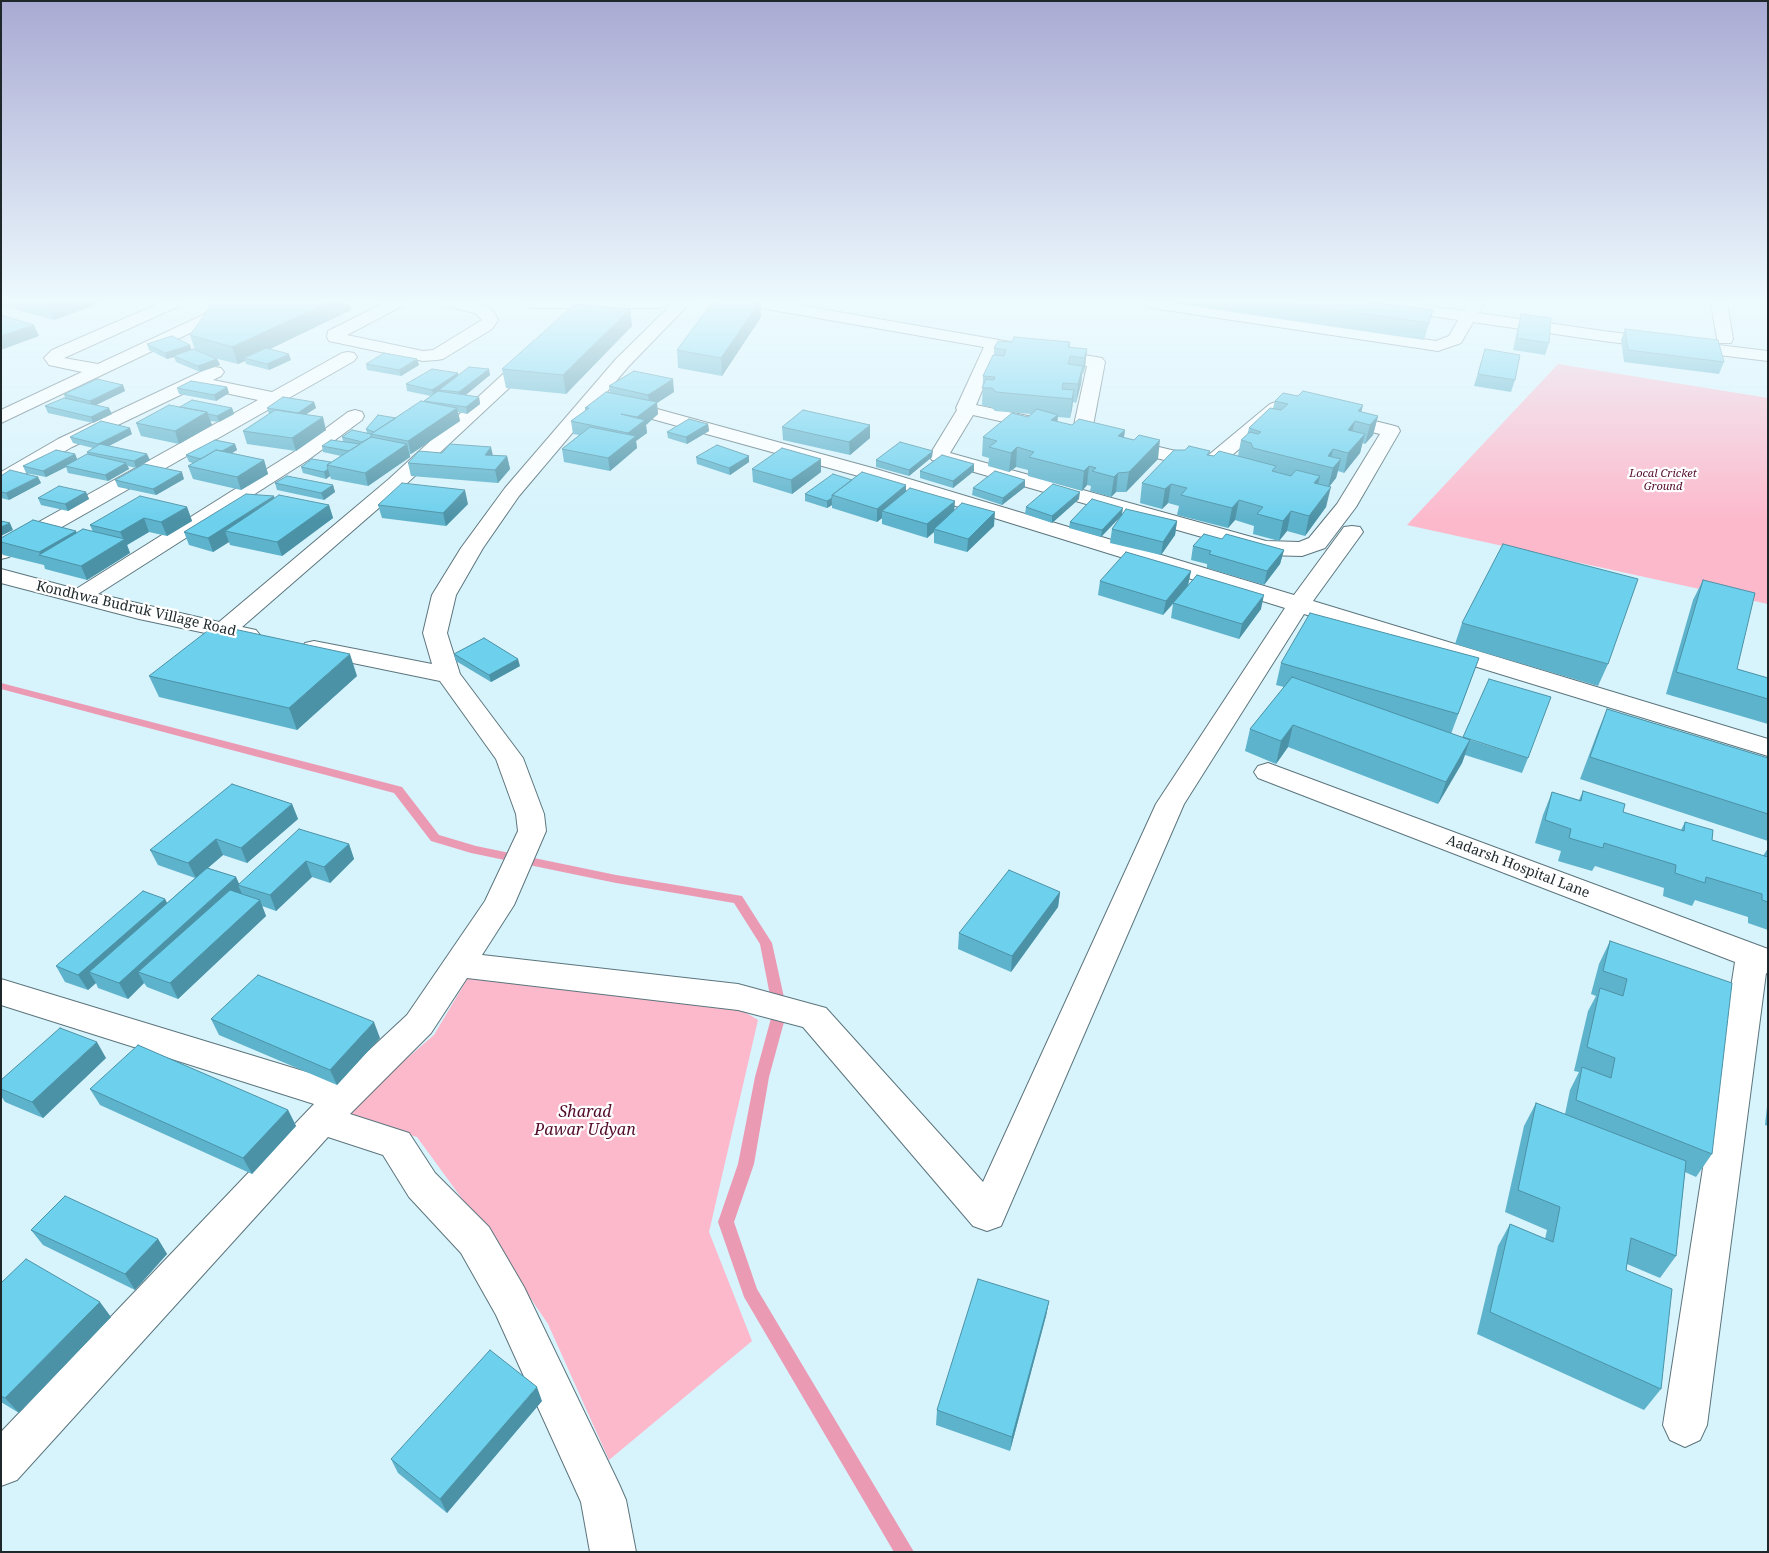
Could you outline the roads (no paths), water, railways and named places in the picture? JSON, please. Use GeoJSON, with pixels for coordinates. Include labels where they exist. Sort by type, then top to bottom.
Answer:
{"type":"FeatureCollection","features":[{"type":"Feature","properties":{"kind":"street"},"geometry":{"type":"LineString","coordinates":[[1,417],[88,375]]}},
{"type":"Feature","properties":{"kind":"street"},"geometry":{"type":"LineString","coordinates":[[1,480],[65,443],[207,375]]}},
{"type":"Feature","properties":{"kind":"street"},"geometry":{"type":"LineString","coordinates":[[1,552],[316,375]]}},
{"type":"Feature","properties":{"kind":"street"},"geometry":{"type":"LineString","coordinates":[[224,630],[396,483],[513,375]]}},
{"type":"Feature","properties":{"kind":"street"},"geometry":{"type":"LineString","coordinates":[[1,1464],[332,1109],[420,1024],[499,904],[532,830],[530,814],[509,758],[448,675],[435,633],[444,595],[472,548],[512,492],[612,375]]}},
{"type":"Feature","properties":{"kind":"street"},"geometry":{"type":"LineString","coordinates":[[968,408],[939,456],[1265,548],[1302,549],[1317,543],[1346,507],[1391,431],[1281,404],[1218,468],[1082,434],[968,408],[965,408],[980,375]]}},
{"type":"Feature","properties":{"kind":"street"},"geometry":{"type":"LineString","coordinates":[[1082,434],[1093,375]]}},
{"type":"Feature","properties":{"kind":"street"},"geometry":{"type":"LineString","coordinates":[[194,381],[276,398]]}},
{"type":"Feature","properties":{"kind":"street"},"geometry":{"type":"LineString","coordinates":[[594,397],[703,425],[869,473],[1768,748]]}},
{"type":"Feature","properties":{"kind":"street"},"geometry":{"type":"LineString","coordinates":[[80,596],[302,456],[355,416]]}},
{"type":"Feature","properties":{"kind":"street"},"geometry":{"type":"LineString","coordinates":[[459,965],[738,997],[814,1018],[987,1214],[1170,804],[1300,604],[1352,532]]}},
{"type":"Feature","properties":{"kind":"street","name":"Kondhwa Budruk Village Road"},"geometry":{"type":"LineString","coordinates":[[1,576],[139,612],[448,675]]}},
{"type":"Feature","properties":{"kind":"street","name":"Aadarsh Hospital Lane"},"geometry":{"type":"LineString","coordinates":[[1268,772],[1760,959]]}},
{"type":"Feature","properties":{"kind":"street"},"geometry":{"type":"LineString","coordinates":[[1685,1425],[1760,959]]}},
{"type":"Feature","properties":{"kind":"street"},"geometry":{"type":"LineString","coordinates":[[7,1001],[332,1109],[396,1144],[422,1184],[474,1240],[510,1301],[603,1500],[613,1552]]}},
{"type":"Feature","properties":{"kind":"waterway"},"geometry":{"type":"LineString","coordinates":[[1,686],[398,790],[435,838],[475,850],[616,879],[738,899],[766,943],[780,1011],[762,1077],[746,1164],[726,1222],[750,1292],[905,1552]]}},
{"type":"Feature","properties":{"kind":"park label","name":"Local Cricket Ground"},"geometry":{"type":"Point","coordinates":[1663,480]}},
{"type":"Feature","properties":{"kind":"park label","name":"Sharad Pawar Udyan"},"geometry":{"type":"Point","coordinates":[585,1121]}}]}
